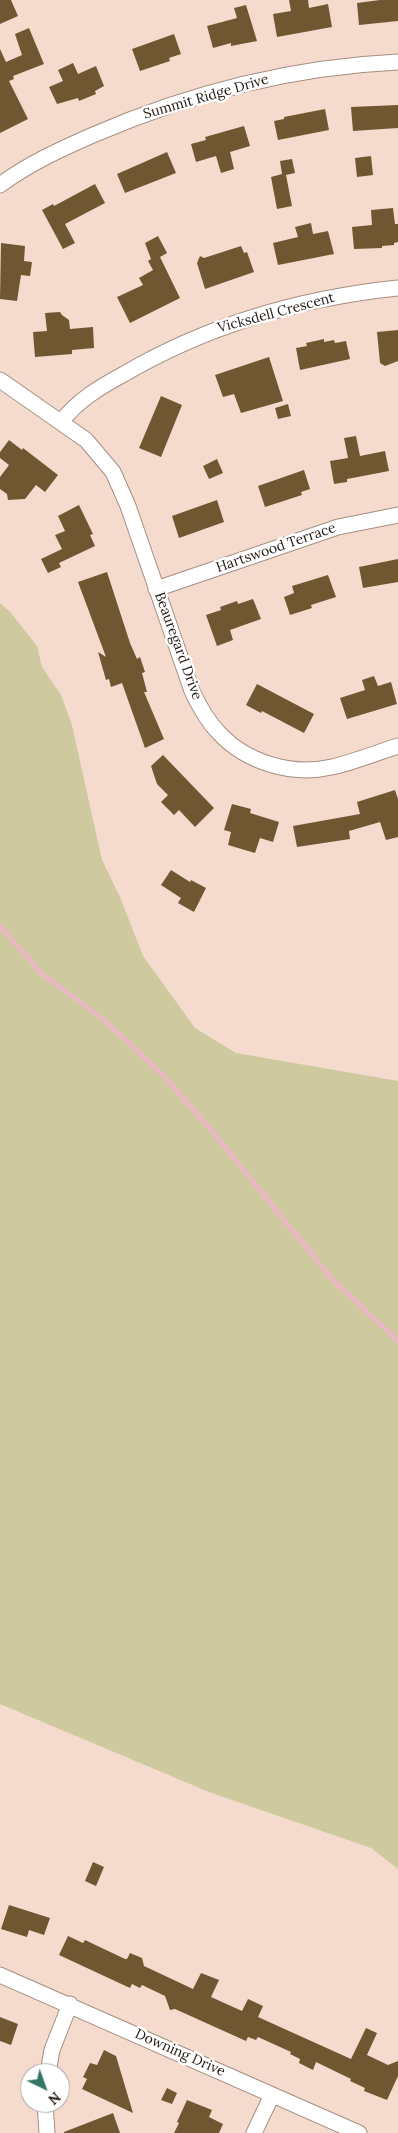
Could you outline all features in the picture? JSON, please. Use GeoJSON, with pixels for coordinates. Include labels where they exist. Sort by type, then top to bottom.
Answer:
{"type":"FeatureCollection","features":[{"type":"Feature","properties":{"kind":"street","name":"Summit Ridge Drive"},"geometry":{"type":"LineString","coordinates":[[0,186],[30,166],[70,146],[173,104],[271,78],[362,64],[398,62]]}},
{"type":"Feature","properties":{"kind":"street","name":"Vicksdell Crescent"},"geometry":{"type":"LineString","coordinates":[[61,422],[87,395],[163,352],[209,332],[252,317],[319,299],[398,288]]}},
{"type":"Feature","properties":{"kind":"street"},"geometry":{"type":"LineString","coordinates":[[0,380],[61,422]]}},
{"type":"Feature","properties":{"kind":"street","name":"Beauregard Drive"},"geometry":{"type":"LineString","coordinates":[[61,422],[86,440],[99,454],[117,480],[192,691],[203,713],[219,733],[248,754],[269,764],[289,768],[323,769],[398,746]]}},
{"type":"Feature","properties":{"kind":"street","name":"Hartswood Terrace"},"geometry":{"type":"LineString","coordinates":[[156,589],[338,527],[398,515]]}},
{"type":"Feature","properties":{"kind":"street","name":"Downing Drive"},"geometry":{"type":"LineString","coordinates":[[0,1975],[70,2004],[359,2133]]}},
{"type":"Feature","properties":{"kind":"street"},"geometry":{"type":"LineString","coordinates":[[50,2063],[52,2050],[70,2004]]}},
{"type":"Feature","properties":{"kind":"street"},"geometry":{"type":"LineString","coordinates":[[254,2133],[272,2095]]}},
{"type":"Feature","properties":{"kind":"street"},"geometry":{"type":"LineString","coordinates":[[46,2113],[47,2133]]}},
{"type":"Feature","properties":{"kind":"shaded area"},"geometry":{"type":"Polygon","coordinates":[[[0,603],[11,613],[37,646],[42,667],[61,695],[72,725],[102,860],[120,897],[143,956],[195,1028],[236,1053],[398,1081],[398,1869],[371,1848],[209,1792],[0,1704],[0,603]]]}},
{"type":"Feature","properties":{"kind":"building"},"geometry":{"type":"Polygon","coordinates":[[[0,0],[11,0],[18,16],[0,24],[0,0]]]}},
{"type":"Feature","properties":{"kind":"building"},"geometry":{"type":"Polygon","coordinates":[[[289,0],[308,0],[309,8],[328,4],[332,27],[277,37],[273,14],[291,11],[289,0]]]}},
{"type":"Feature","properties":{"kind":"building"},"geometry":{"type":"Polygon","coordinates":[[[398,0],[398,21],[359,25],[357,3],[398,0]]]}},
{"type":"Feature","properties":{"kind":"building"},"geometry":{"type":"Polygon","coordinates":[[[246,5],[257,41],[231,46],[231,43],[213,48],[207,26],[237,18],[234,8],[246,5]]]}},
{"type":"Feature","properties":{"kind":"building"},"geometry":{"type":"Polygon","coordinates":[[[29,28],[44,64],[13,76],[14,79],[9,81],[28,119],[0,133],[0,49],[6,62],[22,55],[15,34],[29,28]]]}},
{"type":"Feature","properties":{"kind":"building"},"geometry":{"type":"Polygon","coordinates":[[[174,34],[181,54],[169,58],[170,61],[140,71],[132,49],[174,34]]]}},
{"type":"Feature","properties":{"kind":"building"},"geometry":{"type":"Polygon","coordinates":[[[73,63],[78,74],[96,66],[104,86],[95,91],[96,94],[79,101],[78,98],[57,104],[49,87],[63,81],[58,70],[73,63]]]}},
{"type":"Feature","properties":{"kind":"building"},"geometry":{"type":"Polygon","coordinates":[[[398,105],[398,128],[353,131],[351,107],[398,105]]]}},
{"type":"Feature","properties":{"kind":"building"},"geometry":{"type":"Polygon","coordinates":[[[325,109],[329,130],[278,140],[274,121],[284,119],[284,117],[325,109]]]}},
{"type":"Feature","properties":{"kind":"building"},"geometry":{"type":"Polygon","coordinates":[[[244,126],[250,146],[230,152],[234,169],[221,173],[216,156],[196,162],[191,144],[206,140],[205,137],[244,126]]]}},
{"type":"Feature","properties":{"kind":"building"},"geometry":{"type":"Polygon","coordinates":[[[167,152],[176,173],[125,193],[117,174],[167,152]]]}},
{"type":"Feature","properties":{"kind":"building"},"geometry":{"type":"Polygon","coordinates":[[[371,156],[373,175],[357,177],[355,158],[371,156]]]}},
{"type":"Feature","properties":{"kind":"building"},"geometry":{"type":"Polygon","coordinates":[[[292,159],[295,173],[286,175],[292,206],[277,209],[271,177],[282,174],[280,161],[292,159]]]}},
{"type":"Feature","properties":{"kind":"building"},"geometry":{"type":"Polygon","coordinates":[[[95,184],[105,203],[65,224],[75,243],[63,249],[42,210],[53,204],[54,206],[95,184]]]}},
{"type":"Feature","properties":{"kind":"building"},"geometry":{"type":"Polygon","coordinates":[[[393,208],[395,224],[398,224],[398,242],[394,243],[394,245],[382,246],[382,248],[354,249],[352,227],[372,225],[371,210],[393,208]]]}},
{"type":"Feature","properties":{"kind":"building"},"geometry":{"type":"Polygon","coordinates":[[[311,223],[313,234],[328,231],[334,254],[278,265],[273,243],[298,237],[295,227],[311,223]]]}},
{"type":"Feature","properties":{"kind":"building"},"geometry":{"type":"Polygon","coordinates":[[[158,236],[167,253],[160,257],[180,298],[130,323],[117,297],[143,285],[139,278],[153,270],[148,261],[151,259],[145,243],[158,236]]]}},
{"type":"Feature","properties":{"kind":"building"},"geometry":{"type":"Polygon","coordinates":[[[1,243],[25,246],[24,261],[32,262],[30,276],[21,275],[17,301],[0,299],[1,243]]]}},
{"type":"Feature","properties":{"kind":"building"},"geometry":{"type":"Polygon","coordinates":[[[241,246],[244,253],[247,252],[254,272],[205,289],[197,263],[200,256],[204,258],[241,246]]]}},
{"type":"Feature","properties":{"kind":"building"},"geometry":{"type":"Polygon","coordinates":[[[60,312],[69,320],[70,329],[93,327],[94,348],[72,350],[72,354],[35,357],[33,332],[47,331],[45,313],[60,312]]]}},
{"type":"Feature","properties":{"kind":"building"},"geometry":{"type":"Polygon","coordinates":[[[398,330],[398,361],[385,366],[380,363],[377,332],[398,330]]]}},
{"type":"Feature","properties":{"kind":"building"},"geometry":{"type":"Polygon","coordinates":[[[324,339],[324,342],[334,340],[335,343],[346,341],[350,359],[300,370],[296,348],[307,346],[306,343],[324,339]]]}},
{"type":"Feature","properties":{"kind":"building"},"geometry":{"type":"Polygon","coordinates":[[[269,357],[283,401],[241,413],[234,394],[223,397],[215,375],[269,357]]]}},
{"type":"Feature","properties":{"kind":"building"},"geometry":{"type":"Polygon","coordinates":[[[161,396],[182,405],[161,457],[139,448],[161,396]]]}},
{"type":"Feature","properties":{"kind":"building"},"geometry":{"type":"Polygon","coordinates":[[[288,404],[291,416],[278,419],[275,408],[288,404]]]}},
{"type":"Feature","properties":{"kind":"building"},"geometry":{"type":"Polygon","coordinates":[[[356,436],[360,456],[385,451],[389,471],[347,479],[347,482],[334,484],[330,461],[348,458],[344,438],[356,436]]]}},
{"type":"Feature","properties":{"kind":"building"},"geometry":{"type":"Polygon","coordinates":[[[9,440],[22,450],[23,448],[58,475],[45,492],[36,485],[25,499],[8,500],[7,494],[0,489],[0,477],[9,465],[0,458],[0,452],[9,440]]]}},
{"type":"Feature","properties":{"kind":"building"},"geometry":{"type":"Polygon","coordinates":[[[217,459],[223,473],[209,479],[203,466],[217,459]]]}},
{"type":"Feature","properties":{"kind":"building"},"geometry":{"type":"Polygon","coordinates":[[[304,470],[310,489],[301,492],[302,495],[265,507],[258,486],[304,470]]]}},
{"type":"Feature","properties":{"kind":"building"},"geometry":{"type":"Polygon","coordinates":[[[217,500],[224,522],[179,538],[172,516],[217,500]]]}},
{"type":"Feature","properties":{"kind":"building"},"geometry":{"type":"Polygon","coordinates":[[[79,505],[93,534],[90,535],[95,546],[59,563],[61,567],[48,573],[41,559],[62,549],[55,535],[65,531],[58,516],[79,505]]]}},
{"type":"Feature","properties":{"kind":"building"},"geometry":{"type":"Polygon","coordinates":[[[398,559],[398,582],[363,588],[359,567],[398,559]]]}},
{"type":"Feature","properties":{"kind":"building"},"geometry":{"type":"Polygon","coordinates":[[[107,572],[130,643],[137,659],[140,657],[145,672],[142,673],[147,692],[144,692],[164,739],[145,748],[122,683],[111,687],[109,679],[106,680],[98,652],[106,657],[78,582],[107,572]]]}},
{"type":"Feature","properties":{"kind":"building"},"geometry":{"type":"Polygon","coordinates":[[[328,575],[336,597],[311,605],[312,608],[290,615],[284,597],[294,593],[292,586],[328,575]]]}},
{"type":"Feature","properties":{"kind":"building"},"geometry":{"type":"Polygon","coordinates":[[[253,599],[261,619],[230,630],[233,640],[217,646],[206,615],[221,610],[220,607],[237,601],[238,604],[253,599]]]}},
{"type":"Feature","properties":{"kind":"building"},"geometry":{"type":"Polygon","coordinates":[[[374,676],[378,686],[391,682],[397,704],[347,719],[340,698],[365,690],[362,680],[374,676]]]}},
{"type":"Feature","properties":{"kind":"building"},"geometry":{"type":"Polygon","coordinates":[[[257,684],[314,714],[304,733],[262,711],[261,713],[246,705],[257,684]]]}},
{"type":"Feature","properties":{"kind":"building"},"geometry":{"type":"Polygon","coordinates":[[[163,755],[214,808],[195,827],[179,810],[174,815],[161,802],[168,795],[157,784],[151,766],[163,755]]]}},
{"type":"Feature","properties":{"kind":"building"},"geometry":{"type":"Polygon","coordinates":[[[395,790],[398,799],[398,837],[386,840],[380,822],[349,831],[350,839],[297,847],[293,826],[360,814],[357,802],[395,790]]]}},
{"type":"Feature","properties":{"kind":"building"},"geometry":{"type":"Polygon","coordinates":[[[232,804],[251,809],[250,813],[279,822],[273,842],[260,838],[255,853],[228,845],[231,832],[224,830],[232,804]]]}},
{"type":"Feature","properties":{"kind":"building"},"geometry":{"type":"Polygon","coordinates":[[[171,870],[190,882],[191,880],[206,888],[194,912],[178,903],[181,898],[161,885],[171,870]]]}},
{"type":"Feature","properties":{"kind":"building"},"geometry":{"type":"Polygon","coordinates":[[[93,1862],[104,1867],[96,1886],[85,1881],[93,1862]]]}},
{"type":"Feature","properties":{"kind":"building"},"geometry":{"type":"Polygon","coordinates":[[[9,1905],[50,1918],[44,1935],[29,1930],[27,1937],[1,1929],[9,1905]]]}},
{"type":"Feature","properties":{"kind":"building"},"geometry":{"type":"Polygon","coordinates":[[[68,1936],[83,1943],[85,1940],[125,1959],[127,1959],[130,1953],[142,1958],[144,1966],[193,1989],[201,1973],[219,1980],[211,1997],[242,2011],[248,1999],[263,2006],[258,2017],[351,2059],[366,2028],[377,2033],[367,2055],[388,2065],[398,2061],[398,2076],[387,2100],[364,2091],[365,2088],[350,2081],[351,2079],[316,2062],[313,2070],[299,2063],[300,2059],[290,2054],[291,2052],[258,2037],[256,2040],[248,2037],[246,2041],[175,2009],[170,2010],[165,1996],[142,1985],[140,1988],[132,1984],[130,1988],[59,1955],[68,1936]]]}},
{"type":"Feature","properties":{"kind":"building"},"geometry":{"type":"Polygon","coordinates":[[[0,2017],[18,2024],[11,2045],[0,2041],[0,2017]]]}},
{"type":"Feature","properties":{"kind":"building"},"geometry":{"type":"Polygon","coordinates":[[[104,2050],[116,2056],[133,2113],[82,2089],[87,2079],[83,2077],[90,2063],[97,2065],[104,2050]]]}},
{"type":"Feature","properties":{"kind":"building"},"geometry":{"type":"Polygon","coordinates":[[[167,2088],[177,2093],[172,2104],[161,2100],[167,2088]]]}},
{"type":"Feature","properties":{"kind":"building"},"geometry":{"type":"Polygon","coordinates":[[[187,2100],[212,2110],[209,2117],[223,2124],[219,2133],[174,2133],[187,2100]]]}},
{"type":"Feature","properties":{"kind":"building"},"geometry":{"type":"Polygon","coordinates":[[[113,2113],[120,2133],[64,2133],[64,2132],[113,2113]]]}},
{"type":"Feature","properties":{"kind":"waterway"},"geometry":{"type":"LineString","coordinates":[[0,926],[42,974],[104,1020],[162,1074],[217,1137],[332,1279],[398,1341]]}}]}
